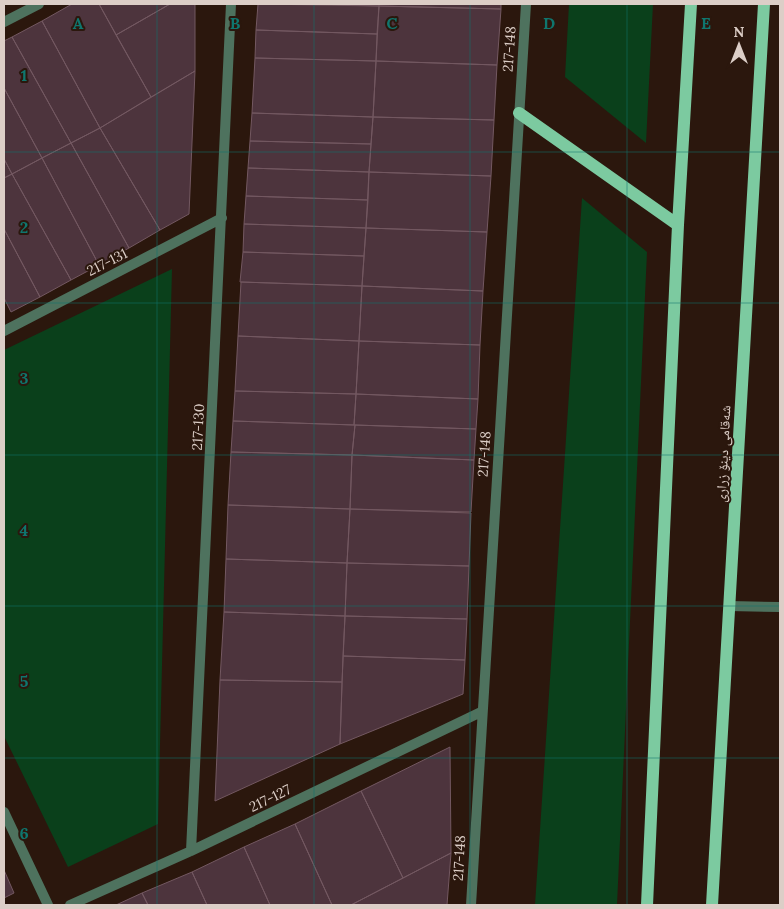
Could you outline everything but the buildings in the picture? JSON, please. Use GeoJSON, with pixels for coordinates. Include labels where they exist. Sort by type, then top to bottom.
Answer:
{"type":"FeatureCollection","features":[{"type":"Feature","properties":{"kind":"main road"},"geometry":{"type":"LineString","coordinates":[[647,905],[678,225],[691,4]]}},
{"type":"Feature","properties":{"kind":"main road","name":"شەقامی دینۆ زراری"},"geometry":{"type":"LineString","coordinates":[[712,905],[764,4]]}},
{"type":"Feature","properties":{"kind":"main road"},"geometry":{"type":"LineString","coordinates":[[519,114],[678,225]]}},
{"type":"Feature","properties":{"kind":"street"},"geometry":{"type":"LineString","coordinates":[[4,22],[39,4]]}},
{"type":"Feature","properties":{"kind":"street","name":"217-130"},"geometry":{"type":"LineString","coordinates":[[190,852],[231,4]]}},
{"type":"Feature","properties":{"kind":"street","name":"217-148"},"geometry":{"type":"LineString","coordinates":[[471,905],[481,712],[526,4]]}},
{"type":"Feature","properties":{"kind":"street","name":"217-131"},"geometry":{"type":"LineString","coordinates":[[4,331],[222,218]]}},
{"type":"Feature","properties":{"kind":"street"},"geometry":{"type":"LineString","coordinates":[[729,606],[780,607]]}},
{"type":"Feature","properties":{"kind":"street","name":"217-127"},"geometry":{"type":"LineString","coordinates":[[70,905],[190,852],[481,712]]}},
{"type":"Feature","properties":{"kind":"street"},"geometry":{"type":"LineString","coordinates":[[4,812],[48,905]]}},
{"type":"Feature","properties":{"kind":"green space"},"geometry":{"type":"Polygon","coordinates":[[[569,4],[653,4],[646,143],[565,77],[569,4]]]}},
{"type":"Feature","properties":{"kind":"green space"},"geometry":{"type":"Polygon","coordinates":[[[582,198],[647,252],[617,905],[535,905],[582,198]]]}},
{"type":"Feature","properties":{"kind":"green space"},"geometry":{"type":"Polygon","coordinates":[[[172,269],[158,824],[68,867],[4,736],[4,350],[172,269]]]}}]}
